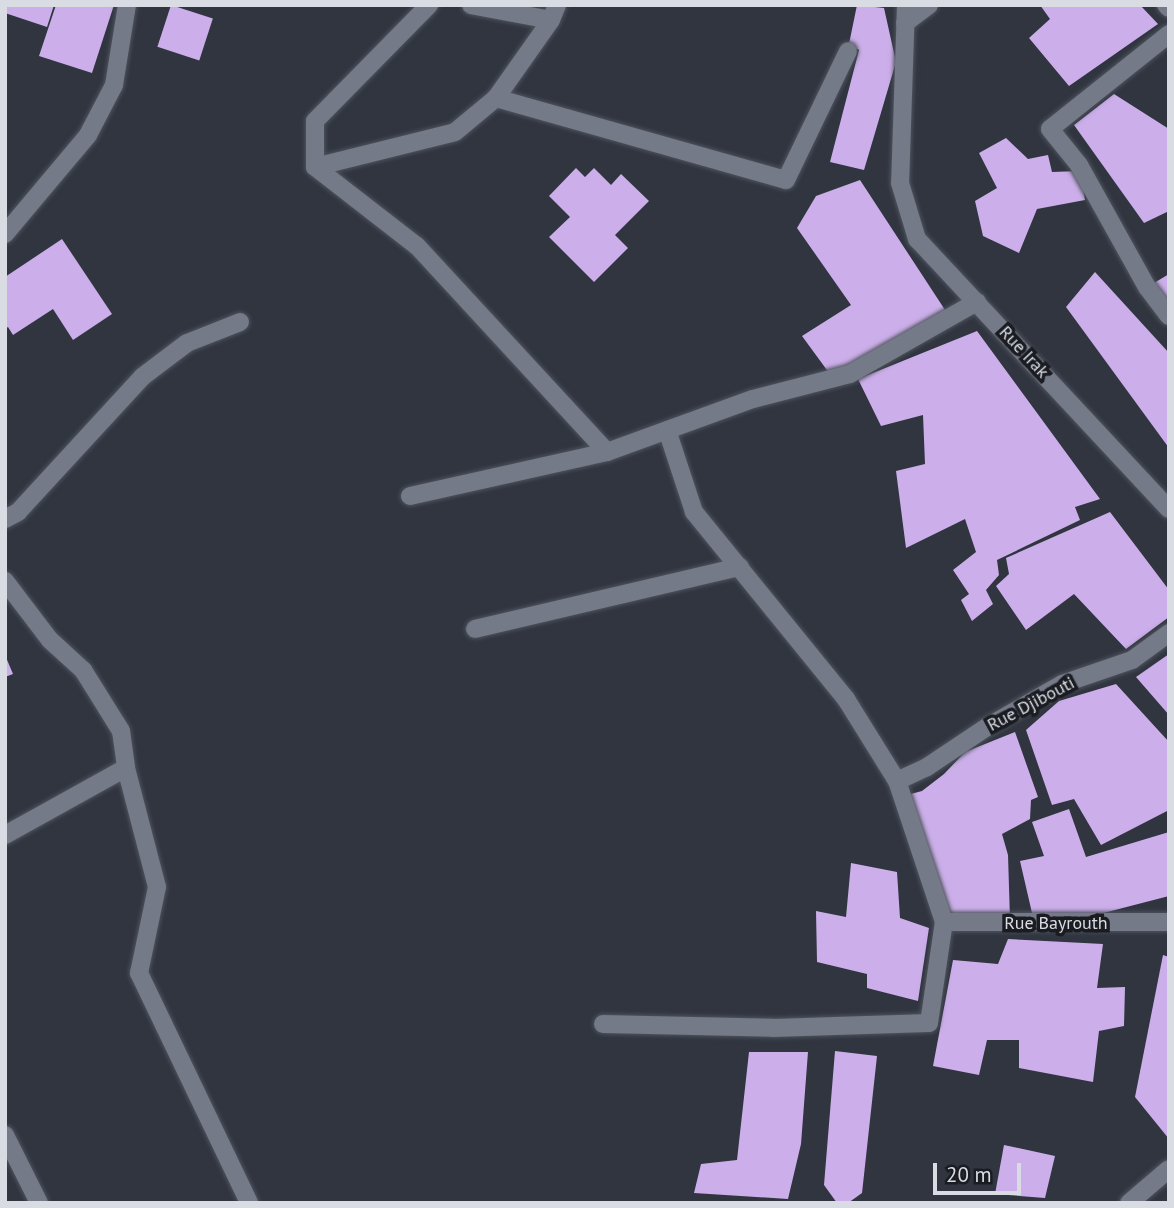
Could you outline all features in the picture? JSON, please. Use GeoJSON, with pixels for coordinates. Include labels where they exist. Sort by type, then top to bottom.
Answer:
{"type":"FeatureCollection","features":[{"type":"Feature","properties":{"kind":"street"},"geometry":{"type":"LineString","coordinates":[[5,234],[88,135],[114,85],[127,5]]}},
{"type":"Feature","properties":{"kind":"street"},"geometry":{"type":"LineString","coordinates":[[315,167],[315,121],[429,5]]}},
{"type":"Feature","properties":{"kind":"street"},"geometry":{"type":"LineString","coordinates":[[315,167],[455,132],[496,98],[554,13],[471,5]]}},
{"type":"Feature","properties":{"kind":"street"},"geometry":{"type":"LineString","coordinates":[[906,14],[929,5]]}},
{"type":"Feature","properties":{"kind":"street","name":"Rue Irak"},"geometry":{"type":"LineString","coordinates":[[906,14],[900,183],[918,239],[1169,509]]}},
{"type":"Feature","properties":{"kind":"street"},"geometry":{"type":"LineString","coordinates":[[1169,34],[1049,129],[1079,164],[1147,286],[1169,316]]}},
{"type":"Feature","properties":{"kind":"street"},"geometry":{"type":"LineString","coordinates":[[496,98],[786,180],[848,51]]}},
{"type":"Feature","properties":{"kind":"street"},"geometry":{"type":"LineString","coordinates":[[315,167],[417,246],[607,452]]}},
{"type":"Feature","properties":{"kind":"street"},"geometry":{"type":"LineString","coordinates":[[410,496],[607,452],[753,399],[850,374],[977,302]]}},
{"type":"Feature","properties":{"kind":"street"},"geometry":{"type":"LineString","coordinates":[[5,519],[18,512],[142,377],[187,343],[240,322]]}},
{"type":"Feature","properties":{"kind":"street"},"geometry":{"type":"LineString","coordinates":[[603,1024],[773,1028],[929,1023],[944,922],[897,781],[846,699],[694,512],[667,430]]}},
{"type":"Feature","properties":{"kind":"street"},"geometry":{"type":"LineString","coordinates":[[475,629],[740,567]]}},
{"type":"Feature","properties":{"kind":"street"},"geometry":{"type":"LineString","coordinates":[[5,581],[50,640],[83,670],[121,731],[126,768],[157,887],[139,973],[249,1203]]}},
{"type":"Feature","properties":{"kind":"street","name":"Rue Djibouti"},"geometry":{"type":"LineString","coordinates":[[897,781],[927,767],[986,727],[1062,684],[1132,660],[1169,633]]}},
{"type":"Feature","properties":{"kind":"street"},"geometry":{"type":"LineString","coordinates":[[5,835],[126,768]]}},
{"type":"Feature","properties":{"kind":"street","name":"Rue Bayrouth"},"geometry":{"type":"LineString","coordinates":[[944,922],[1169,922]]}},
{"type":"Feature","properties":{"kind":"street"},"geometry":{"type":"LineString","coordinates":[[5,1135],[39,1203]]}},
{"type":"Feature","properties":{"kind":"street"},"geometry":{"type":"LineString","coordinates":[[1129,1203],[1169,1169]]}},
{"type":"Feature","properties":{"kind":"building"},"geometry":{"type":"Polygon","coordinates":[[[5,5],[54,5],[47,27],[5,13],[5,5]]]}},
{"type":"Feature","properties":{"kind":"building"},"geometry":{"type":"Polygon","coordinates":[[[56,5],[114,5],[92,73],[39,56],[56,5]]]}},
{"type":"Feature","properties":{"kind":"building"},"geometry":{"type":"Polygon","coordinates":[[[171,5],[213,19],[199,60],[157,47],[171,5]]]}},
{"type":"Feature","properties":{"kind":"building"},"geometry":{"type":"Polygon","coordinates":[[[857,5],[884,8],[896,62],[864,170],[830,162],[859,50],[849,44],[857,5]]]}},
{"type":"Feature","properties":{"kind":"building"},"geometry":{"type":"Polygon","coordinates":[[[1040,5],[1140,5],[1158,24],[1069,86],[1029,38],[1050,19],[1040,5]]]}},
{"type":"Feature","properties":{"kind":"building"},"geometry":{"type":"Polygon","coordinates":[[[1114,94],[1169,129],[1169,211],[1144,223],[1074,125],[1114,94]]]}},
{"type":"Feature","properties":{"kind":"building"},"geometry":{"type":"Polygon","coordinates":[[[1006,138],[1028,159],[1048,155],[1052,172],[1080,171],[1085,200],[1037,209],[1019,253],[983,236],[975,201],[997,188],[979,153],[1006,138]]]}},
{"type":"Feature","properties":{"kind":"building"},"geometry":{"type":"Polygon","coordinates":[[[576,168],[585,177],[594,168],[611,185],[621,174],[649,201],[615,235],[628,248],[594,282],[549,237],[570,217],[549,196],[576,168]]]}},
{"type":"Feature","properties":{"kind":"building"},"geometry":{"type":"Polygon","coordinates":[[[860,180],[949,316],[832,377],[802,336],[851,305],[797,228],[816,196],[860,180]]]}},
{"type":"Feature","properties":{"kind":"building"},"geometry":{"type":"Polygon","coordinates":[[[62,239],[112,314],[73,340],[53,309],[13,335],[8,327],[5,329],[5,277],[62,239]]]}},
{"type":"Feature","properties":{"kind":"building"},"geometry":{"type":"Polygon","coordinates":[[[1095,272],[1169,353],[1169,448],[1066,307],[1095,272]]]}},
{"type":"Feature","properties":{"kind":"building"},"geometry":{"type":"Polygon","coordinates":[[[1169,274],[1169,303],[1154,283],[1169,274]]]}},
{"type":"Feature","properties":{"kind":"building"},"geometry":{"type":"Polygon","coordinates":[[[977,331],[1100,499],[1075,507],[1080,520],[997,560],[999,575],[986,590],[993,604],[972,621],[961,600],[969,594],[953,570],[976,552],[965,519],[906,548],[896,471],[925,464],[923,415],[881,426],[858,379],[977,331]]]}},
{"type":"Feature","properties":{"kind":"building"},"geometry":{"type":"Polygon","coordinates":[[[1110,512],[1169,590],[1169,617],[1126,649],[1074,594],[1026,630],[996,586],[1009,574],[1006,558],[1110,512]]]}},
{"type":"Feature","properties":{"kind":"building"},"geometry":{"type":"Polygon","coordinates":[[[1169,654],[1169,715],[1136,677],[1169,654]]]}},
{"type":"Feature","properties":{"kind":"building"},"geometry":{"type":"Polygon","coordinates":[[[5,655],[13,674],[5,677],[5,655]]]}},
{"type":"Feature","properties":{"kind":"building"},"geometry":{"type":"Polygon","coordinates":[[[1116,684],[1169,742],[1169,810],[1101,845],[1074,799],[1052,805],[1026,730],[1059,701],[1116,684]]]}},
{"type":"Feature","properties":{"kind":"building"},"geometry":{"type":"Polygon","coordinates":[[[1015,732],[1038,797],[1031,800],[1030,819],[1002,834],[1008,855],[1010,920],[950,915],[907,795],[922,791],[944,774],[965,752],[1015,732]]]}},
{"type":"Feature","properties":{"kind":"building"},"geometry":{"type":"Polygon","coordinates":[[[1069,809],[1086,857],[1169,832],[1169,896],[1088,917],[1032,913],[1020,861],[1044,856],[1032,822],[1069,809]]]}},
{"type":"Feature","properties":{"kind":"building"},"geometry":{"type":"Polygon","coordinates":[[[851,863],[897,872],[900,918],[929,928],[918,1001],[867,988],[867,974],[817,962],[816,911],[846,917],[851,863]]]}},
{"type":"Feature","properties":{"kind":"building"},"geometry":{"type":"Polygon","coordinates":[[[1008,939],[1103,944],[1097,988],[1125,987],[1124,1026],[1099,1031],[1093,1082],[1019,1068],[1019,1040],[987,1040],[979,1075],[933,1066],[953,960],[998,964],[1008,939]]]}},
{"type":"Feature","properties":{"kind":"building"},"geometry":{"type":"Polygon","coordinates":[[[1163,955],[1169,957],[1169,1139],[1135,1097],[1163,955]]]}},
{"type":"Feature","properties":{"kind":"building"},"geometry":{"type":"Polygon","coordinates":[[[835,1051],[877,1056],[862,1193],[848,1203],[837,1203],[824,1185],[835,1051]]]}},
{"type":"Feature","properties":{"kind":"building"},"geometry":{"type":"Polygon","coordinates":[[[749,1052],[808,1052],[801,1144],[788,1199],[694,1193],[701,1164],[737,1160],[749,1052]]]}},
{"type":"Feature","properties":{"kind":"building"},"geometry":{"type":"Polygon","coordinates":[[[1004,1145],[1055,1156],[1045,1198],[995,1194],[1004,1145]]]}}]}
